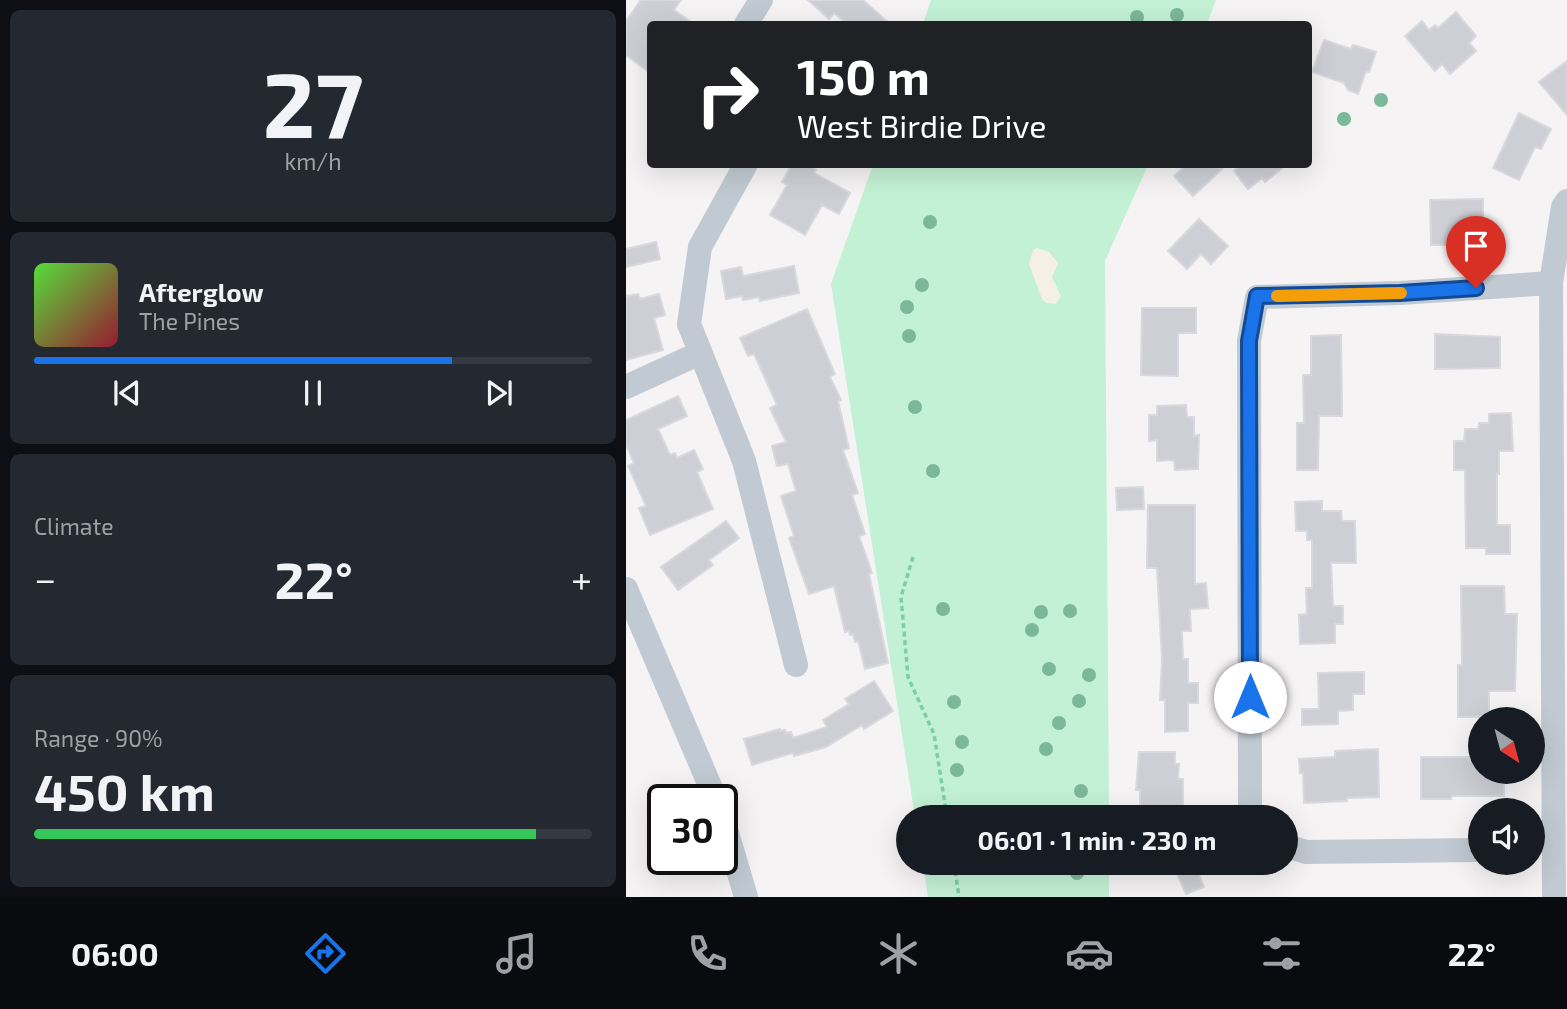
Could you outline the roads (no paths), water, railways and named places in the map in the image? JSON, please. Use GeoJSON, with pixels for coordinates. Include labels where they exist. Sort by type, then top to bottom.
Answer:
{"type":"FeatureCollection","features":[{"type":"Feature","properties":{"kind":"street"},"geometry":{"type":"LineString","coordinates":[[748,21],[761,0]]}},
{"type":"Feature","properties":{"kind":"street"},"geometry":{"type":"LineString","coordinates":[[744,168],[700,247],[689,324],[744,461],[796,665]]}},
{"type":"Feature","properties":{"kind":"street"},"geometry":{"type":"LineString","coordinates":[[1543,798],[1551,283],[1566,201]]}},
{"type":"Feature","properties":{"kind":"street"},"geometry":{"type":"LineString","coordinates":[[1250,805],[1249,341],[1257,296],[1400,293],[1551,283]]}},
{"type":"Feature","properties":{"kind":"street"},"geometry":{"type":"LineString","coordinates":[[626,387],[700,353]]}},
{"type":"Feature","properties":{"kind":"street"},"geometry":{"type":"LineString","coordinates":[[626,589],[709,784]]}},
{"type":"Feature","properties":{"kind":"street"},"geometry":{"type":"LineString","coordinates":[[1298,850],[1306,852],[1468,850]]}},
{"type":"Feature","properties":{"kind":"street"},"geometry":{"type":"LineString","coordinates":[[1545,862],[1554,897]]}},
{"type":"Feature","properties":{"kind":"street"},"geometry":{"type":"LineString","coordinates":[[738,870],[746,897]]}}]}
